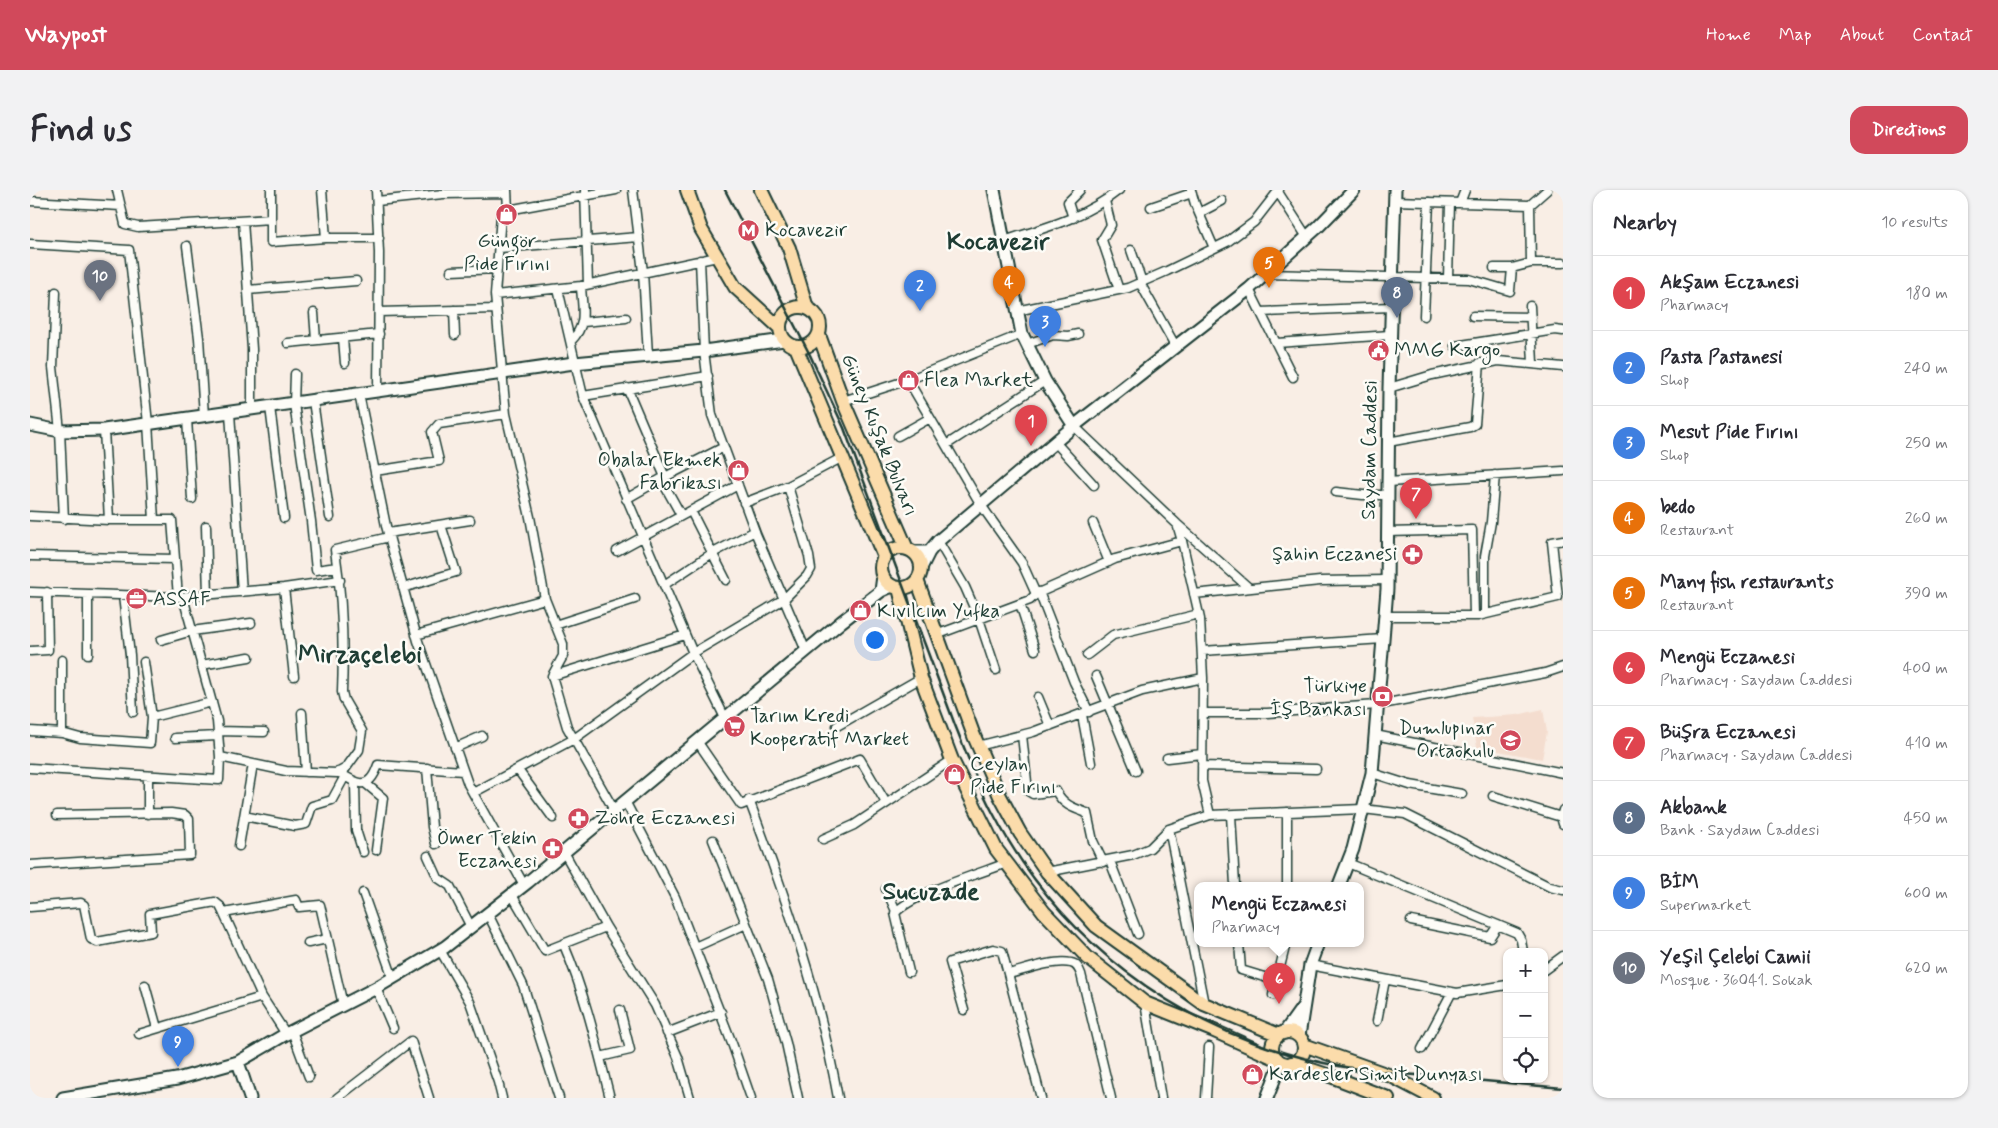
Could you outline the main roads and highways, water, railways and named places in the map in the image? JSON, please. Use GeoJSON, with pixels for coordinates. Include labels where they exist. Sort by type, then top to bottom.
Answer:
{"type":"FeatureCollection","features":[{"type":"Feature","properties":{"kind":"main road"},"geometry":{"type":"LineString","coordinates":[[687,190],[701,229],[735,287],[780,328],[784,340]]}},
{"type":"Feature","properties":{"kind":"main road"},"geometry":{"type":"LineString","coordinates":[[761,190],[789,248],[807,308]]}},
{"type":"Feature","properties":{"kind":"main road"},"geometry":{"type":"LineString","coordinates":[[994,190],[1016,311],[1024,339],[1045,381],[1074,426]]}},
{"type":"Feature","properties":{"kind":"main road"},"geometry":{"type":"LineString","coordinates":[[63,1098],[177,1079],[238,1062],[376,988],[440,950],[524,886],[806,651],[891,588],[912,585],[929,552],[938,541],[1074,426],[1249,289],[1307,237],[1354,190]]}},
{"type":"Feature","properties":{"kind":"main road","name":"Saydam Caddesi"},"geometry":{"type":"LineString","coordinates":[[1340,882],[1348,863],[1372,773],[1383,639],[1387,580],[1388,442],[1394,195]]}},
{"type":"Feature","properties":{"kind":"main road"},"geometry":{"type":"LineString","coordinates":[[30,425],[60,431],[104,430],[574,363],[784,340],[796,347],[810,345],[819,335],[820,322],[813,311],[800,307],[788,311],[780,328]]}},
{"type":"Feature","properties":{"kind":"main road","name":"Güney Kuşak Bulvarı"},"geometry":{"type":"LineString","coordinates":[[819,335],[843,401],[910,550]]}},
{"type":"Feature","properties":{"kind":"main road","name":"Güney Kuşak Bulvarı"},"geometry":{"type":"LineString","coordinates":[[796,347],[884,557]]}},
{"type":"Feature","properties":{"kind":"main road"},"geometry":{"type":"LineString","coordinates":[[929,552],[894,549],[884,557],[882,563],[883,576],[891,588],[921,678],[952,760],[996,848],[1044,912],[1088,958],[1145,1003],[1283,1061],[1333,1077],[1388,1098]]}},
{"type":"Feature","properties":{"kind":"main road"},"geometry":{"type":"LineString","coordinates":[[910,550],[917,556],[919,574],[936,635],[978,746],[1000,796],[1020,833],[1047,872],[1096,926],[1204,1004],[1282,1034],[1294,1033],[1301,1040],[1390,1076],[1433,1098]]}},
{"type":"Feature","properties":{"kind":"main road"},"geometry":{"type":"LineString","coordinates":[[1303,1006],[1273,1044],[1274,1054],[1283,1061],[1300,1059],[1302,1055],[1303,1006],[1310,965],[1317,947]]}},
{"type":"Feature","properties":{"kind":"main road"},"geometry":{"type":"LineString","coordinates":[[1267,1098],[1283,1061]]}},
{"type":"Feature","properties":{"kind":"main road"},"geometry":{"type":"LineString","coordinates":[[238,1062],[250,1098]]}},
{"type":"Feature","properties":{"kind":"railway"},"geometry":{"type":"LineString","coordinates":[[725,190],[810,355],[844,428],[982,792],[1020,858],[1051,900],[1086,937],[1125,971],[1168,1000],[1213,1025],[1261,1045],[1311,1060],[1355,1069],[1563,1088]]}},
{"type":"Feature","properties":{"kind":"place","name":"Güngör Pide Fırını"},"geometry":{"type":"Point","coordinates":[507,215]}},
{"type":"Feature","properties":{"kind":"place","name":"Kocavezir"},"geometry":{"type":"Point","coordinates":[749,230]}},
{"type":"Feature","properties":{"kind":"place","name":"Many fish restaurants"},"geometry":{"type":"Point","coordinates":[1269,288]}},
{"type":"Feature","properties":{"kind":"place","name":"Yeşil Çelebi Camii"},"geometry":{"type":"Point","coordinates":[100,301]}},
{"type":"Feature","properties":{"kind":"place","name":"bedo"},"geometry":{"type":"Point","coordinates":[1009,307]}},
{"type":"Feature","properties":{"kind":"place","name":"Pasta Pastanesi"},"geometry":{"type":"Point","coordinates":[920,311]}},
{"type":"Feature","properties":{"kind":"place","name":"Akbank"},"geometry":{"type":"Point","coordinates":[1397,318]}},
{"type":"Feature","properties":{"kind":"place","name":"Mesut Pide Fırını"},"geometry":{"type":"Point","coordinates":[1045,347]}},
{"type":"Feature","properties":{"kind":"place","name":"MMG Kargo"},"geometry":{"type":"Point","coordinates":[1378,350]}},
{"type":"Feature","properties":{"kind":"place","name":"Flea Market"},"geometry":{"type":"Point","coordinates":[908,380]}},
{"type":"Feature","properties":{"kind":"place","name":"Akşam Eczanesi"},"geometry":{"type":"Point","coordinates":[1031,446]}},
{"type":"Feature","properties":{"kind":"place","name":"Obalar Ekmek Fabrikası"},"geometry":{"type":"Point","coordinates":[738,471]}},
{"type":"Feature","properties":{"kind":"place","name":"Büşra Eczanesi"},"geometry":{"type":"Point","coordinates":[1416,519]}},
{"type":"Feature","properties":{"kind":"place","name":"Şahin Eczanesi"},"geometry":{"type":"Point","coordinates":[1413,554]}},
{"type":"Feature","properties":{"kind":"place","name":"ASSAF"},"geometry":{"type":"Point","coordinates":[137,599]}},
{"type":"Feature","properties":{"kind":"place","name":"Kıvılcım Yufka"},"geometry":{"type":"Point","coordinates":[861,611]}},
{"type":"Feature","properties":{"kind":"place","name":"Türkiye İş Bankası"},"geometry":{"type":"Point","coordinates":[1383,697]}},
{"type":"Feature","properties":{"kind":"place","name":"Tarım Kredi Kooperatif Market"},"geometry":{"type":"Point","coordinates":[734,727]}},
{"type":"Feature","properties":{"kind":"place","name":"Dumlupınar Ortaokulu"},"geometry":{"type":"Point","coordinates":[1510,740]}},
{"type":"Feature","properties":{"kind":"place","name":"Ceylan Pide Fırını"},"geometry":{"type":"Point","coordinates":[954,775]}},
{"type":"Feature","properties":{"kind":"place","name":"Zöhre Eczanesi"},"geometry":{"type":"Point","coordinates":[579,818]}},
{"type":"Feature","properties":{"kind":"place","name":"Ömer Tekin Eczanesi"},"geometry":{"type":"Point","coordinates":[553,849]}},
{"type":"Feature","properties":{"kind":"place","name":"Mengü Eczanesi"},"geometry":{"type":"Point","coordinates":[1279,1004]}},
{"type":"Feature","properties":{"kind":"place","name":"BİM"},"geometry":{"type":"Point","coordinates":[178,1067]}},
{"type":"Feature","properties":{"kind":"place","name":"Kardesler Simit Dunyası"},"geometry":{"type":"Point","coordinates":[1253,1074]}},
{"type":"Feature","properties":{"kind":"district","name":"Kocavezir"},"geometry":{"type":"Point","coordinates":[998,242]}},
{"type":"Feature","properties":{"kind":"district","name":"Mirzaçelebi"},"geometry":{"type":"Point","coordinates":[360,655]}},
{"type":"Feature","properties":{"kind":"district","name":"Sucuzade"},"geometry":{"type":"Point","coordinates":[931,892]}}]}
